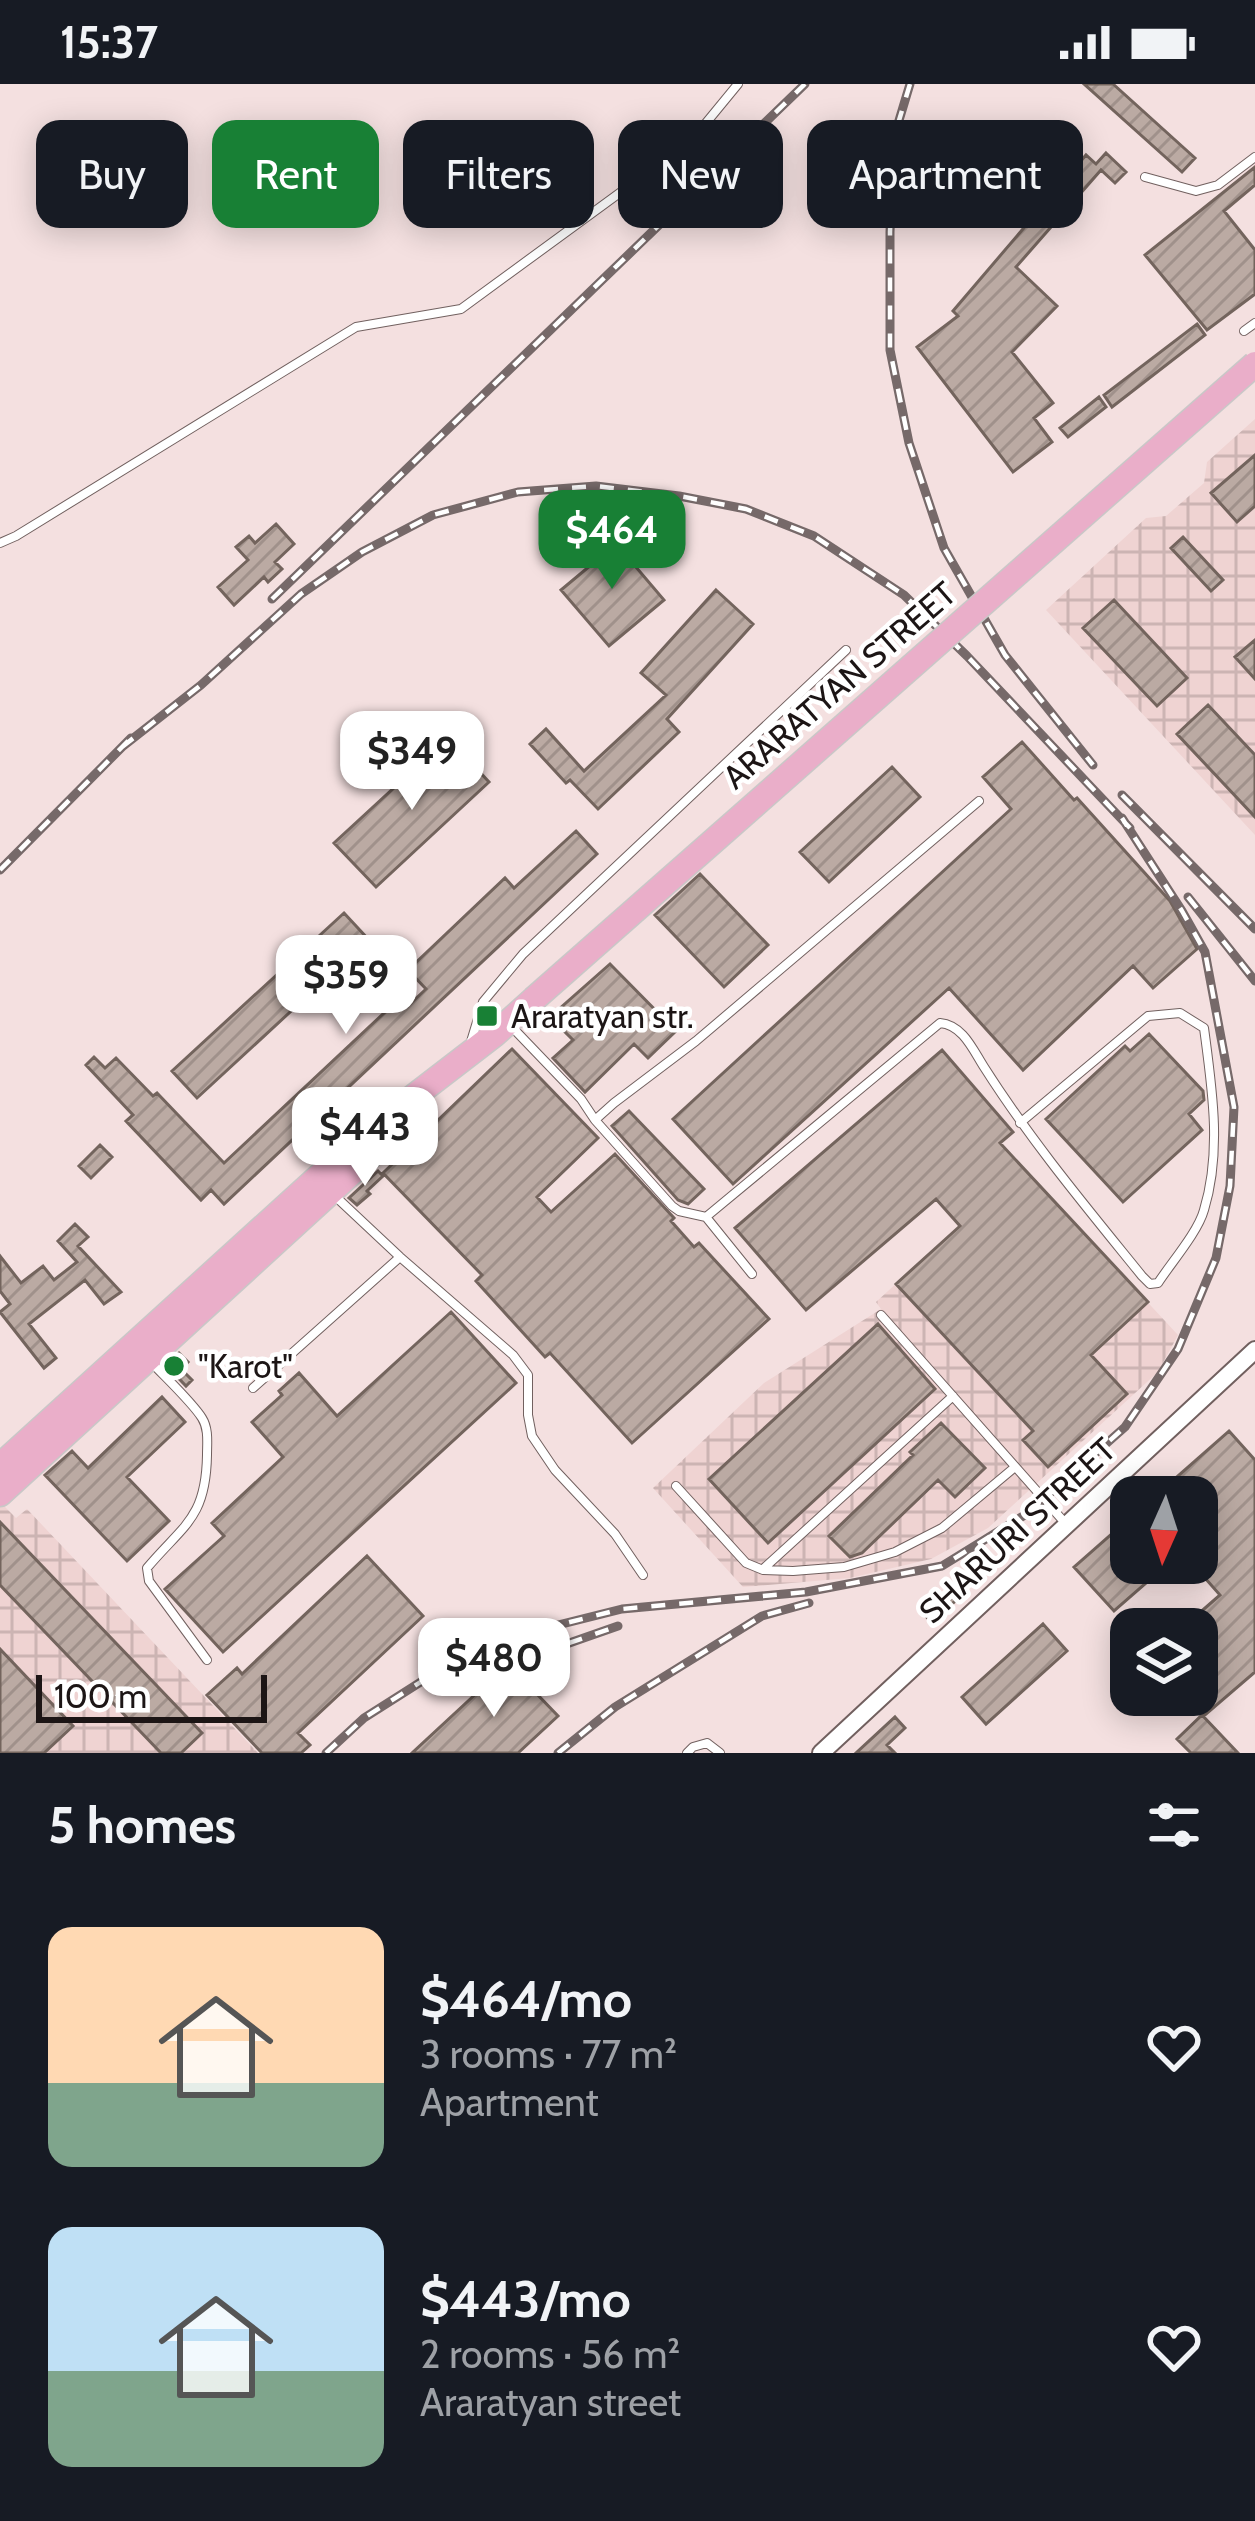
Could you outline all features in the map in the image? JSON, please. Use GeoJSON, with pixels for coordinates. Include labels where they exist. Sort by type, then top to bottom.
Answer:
{"type":"FeatureCollection","features":[{"type":"Feature","properties":{"kind":"main road","name":"ARARATYAN STREET"},"geometry":{"type":"LineString","coordinates":[[0,1466],[369,1130],[534,999],[1255,364]]}},
{"type":"Feature","properties":{"kind":"main road","name":"ARARATYAN STREET"},"geometry":{"type":"LineString","coordinates":[[0,1494],[382,1144],[466,1056]]}},
{"type":"Feature","properties":{"kind":"street","name":"SHARURI STREET"},"geometry":{"type":"LineString","coordinates":[[821,1753],[1254,1352]]}},
{"type":"Feature","properties":{"kind":"lane"},"geometry":{"type":"LineString","coordinates":[[0,543],[356,327],[461,309],[692,140],[738,84]]}},
{"type":"Feature","properties":{"kind":"lane"},"geometry":{"type":"LineString","coordinates":[[1145,177],[1196,191],[1218,185],[1255,157]]}},
{"type":"Feature","properties":{"kind":"lane"},"geometry":{"type":"LineString","coordinates":[[1244,331],[1255,323]]}},
{"type":"Feature","properties":{"kind":"lane"},"geometry":{"type":"LineString","coordinates":[[466,1056],[483,1002],[523,954],[846,650]]}},
{"type":"Feature","properties":{"kind":"lane"},"geometry":{"type":"LineString","coordinates":[[595,1120],[696,1041],[980,800]]}},
{"type":"Feature","properties":{"kind":"lane"},"geometry":{"type":"LineString","coordinates":[[706,1217],[940,1024],[950,1024],[964,1036],[1020,1124],[1142,1276],[1150,1284],[1158,1283],[1204,1214],[1215,1111],[1204,1028],[1180,1013],[1148,1016],[1020,1124]]}},
{"type":"Feature","properties":{"kind":"lane"},"geometry":{"type":"LineString","coordinates":[[507,1022],[581,1099],[672,1206],[706,1217],[752,1274]]}},
{"type":"Feature","properties":{"kind":"lane"},"geometry":{"type":"LineString","coordinates":[[331,1191],[513,1354],[528,1375],[532,1436],[555,1469],[615,1534],[643,1575]]}},
{"type":"Feature","properties":{"kind":"lane"},"geometry":{"type":"LineString","coordinates":[[253,1388],[400,1257]]}},
{"type":"Feature","properties":{"kind":"lane"},"geometry":{"type":"LineString","coordinates":[[881,1315],[1067,1525]]}},
{"type":"Feature","properties":{"kind":"lane"},"geometry":{"type":"LineString","coordinates":[[148,1358],[201,1416],[207,1430],[206,1477],[191,1522],[147,1568],[149,1581],[207,1660]]}},
{"type":"Feature","properties":{"kind":"lane"},"geometry":{"type":"LineString","coordinates":[[763,1570],[953,1396]]}},
{"type":"Feature","properties":{"kind":"lane"},"geometry":{"type":"LineString","coordinates":[[676,1486],[746,1563],[763,1570],[793,1571],[844,1567],[895,1552],[942,1528],[1016,1467]]}},
{"type":"Feature","properties":{"kind":"lane"},"geometry":{"type":"LineString","coordinates":[[687,1753],[706,1744],[720,1753]]}},
{"type":"Feature","properties":{"kind":"shaded area"},"geometry":{"type":"Polygon","coordinates":[[[1255,419],[1255,835],[1046,610],[1146,518],[1166,516],[1204,483],[1207,462],[1255,419]]]}},
{"type":"Feature","properties":{"kind":"shaded area"},"geometry":{"type":"Polygon","coordinates":[[[1011,1155],[1178,1335],[1158,1372],[988,1528],[931,1559],[850,1578],[743,1587],[653,1488],[764,1383],[881,1309],[876,1302],[959,1226],[948,1213],[1011,1155]]]}},
{"type":"Feature","properties":{"kind":"shaded area"},"geometry":{"type":"Polygon","coordinates":[[[0,1502],[16,1518],[27,1509],[258,1753],[0,1753],[0,1502]]]}},
{"type":"Feature","properties":{"kind":"building"},"geometry":{"type":"Polygon","coordinates":[[[1084,84],[1113,84],[1195,158],[1182,172],[1084,84]]]}},
{"type":"Feature","properties":{"kind":"building"},"geometry":{"type":"Polygon","coordinates":[[[1106,153],[1126,172],[1115,183],[1101,170],[1083,191],[1083,159],[1086,155],[1096,164],[1106,153]]]}},
{"type":"Feature","properties":{"kind":"building"},"geometry":{"type":"Polygon","coordinates":[[[1255,167],[1255,185],[1224,211],[1255,250],[1255,294],[1207,330],[1145,255],[1255,167]]]}},
{"type":"Feature","properties":{"kind":"building"},"geometry":{"type":"Polygon","coordinates":[[[1024,228],[1050,228],[1016,267],[1057,306],[1012,352],[1053,403],[1034,418],[1052,442],[1013,472],[917,347],[958,316],[953,311],[1024,228]]]}},
{"type":"Feature","properties":{"kind":"building"},"geometry":{"type":"Polygon","coordinates":[[[1197,324],[1205,335],[1112,407],[1104,395],[1197,324]]]}},
{"type":"Feature","properties":{"kind":"building"},"geometry":{"type":"Polygon","coordinates":[[[1099,397],[1106,407],[1068,437],[1060,428],[1099,397]]]}},
{"type":"Feature","properties":{"kind":"building"},"geometry":{"type":"Polygon","coordinates":[[[1255,455],[1255,506],[1237,522],[1211,493],[1255,455]]]}},
{"type":"Feature","properties":{"kind":"building"},"geometry":{"type":"Polygon","coordinates":[[[276,524],[294,544],[275,562],[282,569],[268,582],[264,577],[234,605],[218,587],[248,560],[236,547],[249,536],[255,543],[276,524]]]}},
{"type":"Feature","properties":{"kind":"building"},"geometry":{"type":"Polygon","coordinates":[[[607,533],[664,600],[609,646],[561,590],[597,560],[588,550],[607,533]]]}},
{"type":"Feature","properties":{"kind":"building"},"geometry":{"type":"Polygon","coordinates":[[[1183,537],[1223,580],[1211,591],[1171,548],[1183,537]]]}},
{"type":"Feature","properties":{"kind":"building"},"geometry":{"type":"Polygon","coordinates":[[[716,590],[753,624],[667,719],[679,732],[598,809],[530,744],[546,729],[584,771],[666,695],[641,673],[716,590]]]}},
{"type":"Feature","properties":{"kind":"building"},"geometry":{"type":"Polygon","coordinates":[[[1114,600],[1187,678],[1157,706],[1083,628],[1114,600]]]}},
{"type":"Feature","properties":{"kind":"building"},"geometry":{"type":"Polygon","coordinates":[[[1255,640],[1255,679],[1235,657],[1255,640]]]}},
{"type":"Feature","properties":{"kind":"building"},"geometry":{"type":"Polygon","coordinates":[[[1208,705],[1255,755],[1255,817],[1177,734],[1208,705]]]}},
{"type":"Feature","properties":{"kind":"building"},"geometry":{"type":"Polygon","coordinates":[[[448,738],[489,782],[376,887],[334,843],[448,738]]]}},
{"type":"Feature","properties":{"kind":"building"},"geometry":{"type":"Polygon","coordinates":[[[1022,742],[1170,901],[1197,949],[1153,988],[1133,966],[1023,1070],[949,988],[733,1184],[673,1119],[1011,809],[983,777],[1022,742]]]}},
{"type":"Feature","properties":{"kind":"building"},"geometry":{"type":"Polygon","coordinates":[[[892,767],[920,797],[829,882],[800,852],[892,767]]]}},
{"type":"Feature","properties":{"kind":"building"},"geometry":{"type":"Polygon","coordinates":[[[576,831],[597,854],[224,1204],[211,1190],[201,1200],[126,1121],[133,1115],[86,1065],[94,1057],[105,1068],[116,1058],[224,1163],[400,998],[408,1006],[426,989],[408,970],[505,878],[514,888],[576,831]]]}},
{"type":"Feature","properties":{"kind":"building"},"geometry":{"type":"Polygon","coordinates":[[[700,874],[768,945],[724,987],[655,915],[700,874]]]}},
{"type":"Feature","properties":{"kind":"building"},"geometry":{"type":"Polygon","coordinates":[[[344,913],[394,974],[383,984],[354,953],[197,1098],[172,1071],[344,913]]]}},
{"type":"Feature","properties":{"kind":"building"},"geometry":{"type":"Polygon","coordinates":[[[610,964],[676,1031],[648,1058],[634,1044],[585,1092],[553,1058],[573,1040],[550,1017],[610,964]]]}},
{"type":"Feature","properties":{"kind":"building"},"geometry":{"type":"Polygon","coordinates":[[[1149,1034],[1203,1091],[1204,1100],[1189,1114],[1202,1130],[1123,1202],[1046,1119],[1125,1046],[1130,1051],[1149,1034]]]}},
{"type":"Feature","properties":{"kind":"building"},"geometry":{"type":"Polygon","coordinates":[[[512,1049],[598,1138],[537,1197],[551,1212],[615,1154],[694,1247],[699,1243],[769,1319],[632,1443],[550,1353],[545,1357],[476,1281],[482,1275],[383,1173],[512,1049]]]}},
{"type":"Feature","properties":{"kind":"building"},"geometry":{"type":"Polygon","coordinates":[[[942,1050],[1013,1132],[1000,1143],[1148,1302],[1091,1355],[1127,1394],[1048,1467],[1023,1440],[1033,1431],[896,1284],[960,1226],[936,1199],[806,1310],[735,1228],[942,1050]]]}},
{"type":"Feature","properties":{"kind":"building"},"geometry":{"type":"Polygon","coordinates":[[[629,1111],[704,1189],[688,1204],[678,1200],[612,1126],[629,1111]]]}},
{"type":"Feature","properties":{"kind":"building"},"geometry":{"type":"Polygon","coordinates":[[[100,1145],[112,1157],[91,1178],[79,1166],[100,1145]]]}},
{"type":"Feature","properties":{"kind":"building"},"geometry":{"type":"Polygon","coordinates":[[[378,1171],[383,1176],[357,1205],[349,1198],[378,1171]]]}},
{"type":"Feature","properties":{"kind":"building"},"geometry":{"type":"Polygon","coordinates":[[[75,1224],[88,1237],[78,1246],[121,1292],[104,1304],[85,1280],[29,1324],[56,1358],[44,1368],[0,1312],[10,1304],[0,1291],[0,1256],[21,1283],[43,1266],[54,1280],[77,1262],[58,1241],[75,1224]]]}},
{"type":"Feature","properties":{"kind":"building"},"geometry":{"type":"Polygon","coordinates":[[[451,1312],[516,1383],[223,1652],[165,1589],[224,1536],[212,1523],[283,1457],[252,1422],[299,1373],[337,1416],[451,1312]]]}},
{"type":"Feature","properties":{"kind":"building"},"geometry":{"type":"Polygon","coordinates":[[[878,1324],[935,1389],[768,1543],[709,1479],[878,1324]]]}},
{"type":"Feature","properties":{"kind":"building"},"geometry":{"type":"Polygon","coordinates":[[[179,1353],[188,1362],[181,1369],[192,1380],[186,1386],[166,1365],[179,1353]]]}},
{"type":"Feature","properties":{"kind":"building"},"geometry":{"type":"Polygon","coordinates":[[[162,1397],[185,1422],[127,1477],[169,1521],[127,1561],[45,1475],[72,1451],[88,1468],[162,1397]]]}},
{"type":"Feature","properties":{"kind":"building"},"geometry":{"type":"Polygon","coordinates":[[[941,1423],[985,1468],[955,1497],[938,1480],[862,1553],[850,1557],[829,1536],[941,1423]]]}},
{"type":"Feature","properties":{"kind":"building"},"geometry":{"type":"Polygon","coordinates":[[[1229,1431],[1255,1460],[1255,1672],[1218,1704],[1218,1608],[1205,1608],[1220,1595],[1210,1584],[1218,1584],[1218,1476],[1178,1476],[1229,1431]]]}},
{"type":"Feature","properties":{"kind":"building"},"geometry":{"type":"Polygon","coordinates":[[[0,1522],[202,1733],[181,1753],[161,1753],[0,1585],[0,1522]]]}},
{"type":"Feature","properties":{"kind":"building"},"geometry":{"type":"Polygon","coordinates":[[[1110,1535],[1110,1584],[1145,1584],[1111,1608],[1074,1567],[1110,1535]]]}},
{"type":"Feature","properties":{"kind":"building"},"geometry":{"type":"Polygon","coordinates":[[[367,1556],[423,1616],[298,1733],[310,1745],[301,1753],[262,1753],[207,1695],[237,1668],[242,1674],[367,1556]]]}},
{"type":"Feature","properties":{"kind":"building"},"geometry":{"type":"Polygon","coordinates":[[[951,1587],[960,1597],[931,1622],[922,1612],[951,1587]]]}},
{"type":"Feature","properties":{"kind":"building"},"geometry":{"type":"Polygon","coordinates":[[[1043,1624],[1067,1651],[986,1724],[962,1697],[1043,1624]]]}},
{"type":"Feature","properties":{"kind":"building"},"geometry":{"type":"Polygon","coordinates":[[[0,1649],[73,1726],[44,1753],[0,1753],[0,1649]]]}},
{"type":"Feature","properties":{"kind":"building"},"geometry":{"type":"Polygon","coordinates":[[[508,1664],[558,1716],[518,1753],[412,1753],[508,1664]]]}},
{"type":"Feature","properties":{"kind":"building"},"geometry":{"type":"Polygon","coordinates":[[[1203,1716],[1238,1753],[1191,1753],[1177,1739],[1203,1716]]]}},
{"type":"Feature","properties":{"kind":"building"},"geometry":{"type":"Polygon","coordinates":[[[895,1717],[905,1728],[887,1745],[895,1753],[856,1753],[895,1717]]]}},
{"type":"Feature","properties":{"kind":"railway"},"geometry":{"type":"LineString","coordinates":[[272,599],[805,84]]}},
{"type":"Feature","properties":{"kind":"railway"},"geometry":{"type":"LineString","coordinates":[[910,84],[894,137],[890,232],[890,350],[909,443],[944,548],[1005,655],[1093,765]]}},
{"type":"Feature","properties":{"kind":"railway"},"geometry":{"type":"LineString","coordinates":[[122,747],[201,685],[301,594],[362,552],[433,515],[518,492],[596,486],[746,509],[814,536],[904,595],[1130,828]]}},
{"type":"Feature","properties":{"kind":"railway"},"geometry":{"type":"LineString","coordinates":[[0,870],[131,738]]}},
{"type":"Feature","properties":{"kind":"railway"},"geometry":{"type":"LineString","coordinates":[[1122,795],[1255,929]]}},
{"type":"Feature","properties":{"kind":"railway"},"geometry":{"type":"LineString","coordinates":[[326,1753],[364,1718],[460,1657],[534,1631],[622,1609],[806,1592],[942,1566],[1028,1513],[1125,1427],[1178,1349],[1216,1258],[1230,1186],[1234,1107],[1205,952],[1122,818]]}},
{"type":"Feature","properties":{"kind":"railway"},"geometry":{"type":"LineString","coordinates":[[1188,897],[1255,981]]}},
{"type":"Feature","properties":{"kind":"railway"},"geometry":{"type":"LineString","coordinates":[[558,1753],[615,1707],[762,1616],[809,1603]]}},
{"type":"Feature","properties":{"kind":"railway"},"geometry":{"type":"LineString","coordinates":[[518,1666],[535,1655],[618,1626]]}},
{"type":"Feature","properties":{"kind":"place","name":"Araratyan str."},"geometry":{"type":"Point","coordinates":[487,1016]}},
{"type":"Feature","properties":{"kind":"place","name":"\"Karot\""},"geometry":{"type":"Point","coordinates":[174,1366]}}]}
